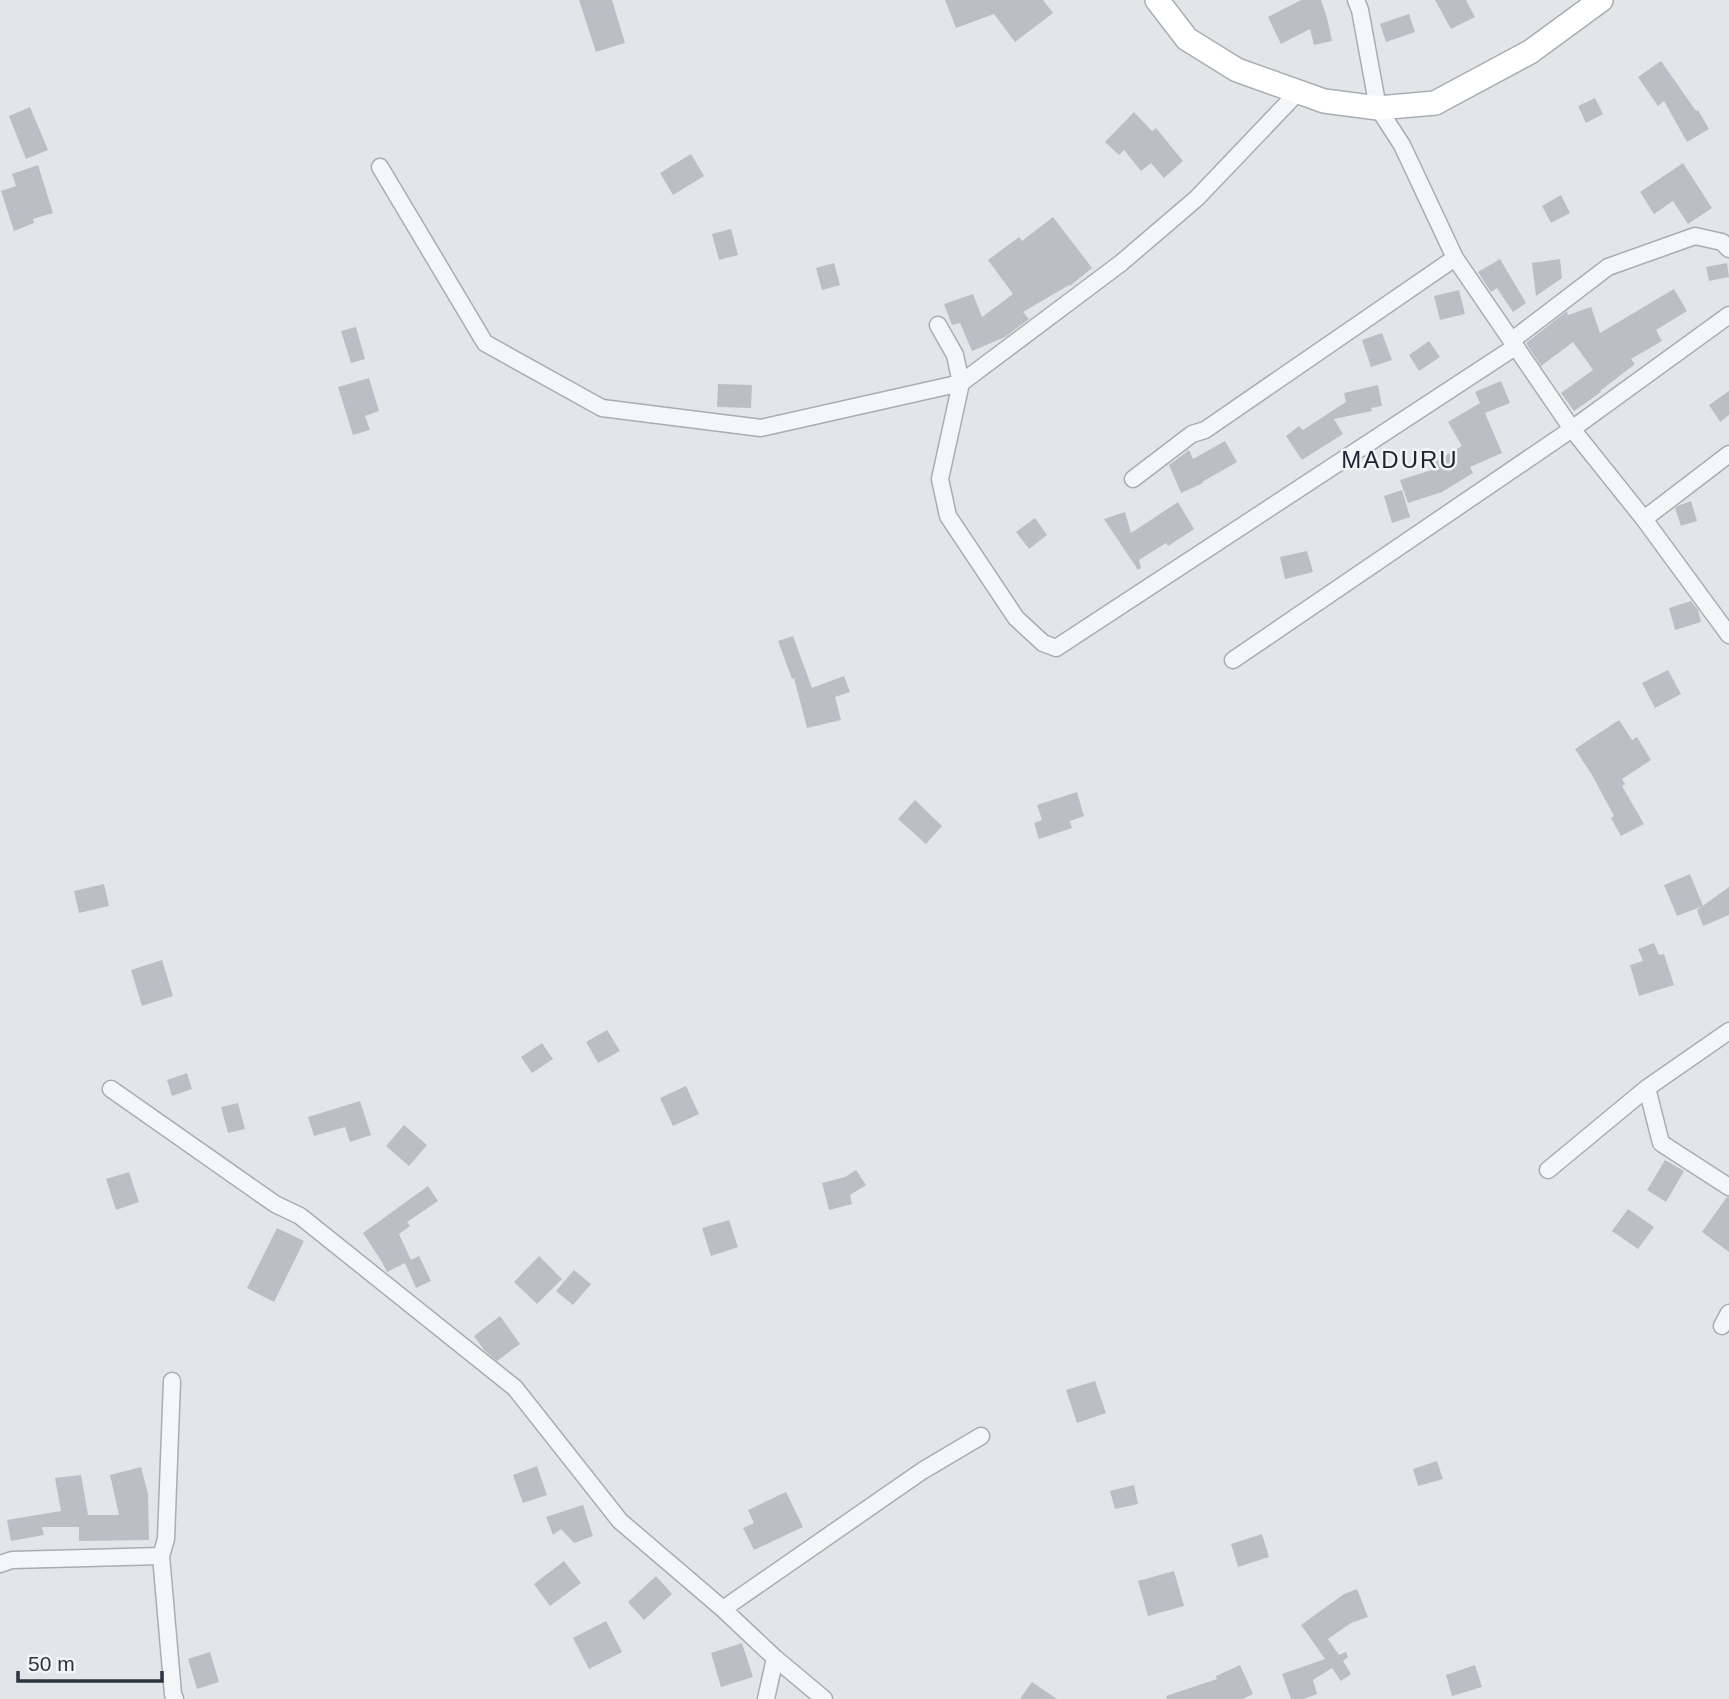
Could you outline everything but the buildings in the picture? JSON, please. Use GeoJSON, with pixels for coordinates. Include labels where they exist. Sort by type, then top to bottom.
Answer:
{"type":"FeatureCollection","features":[{"type":"Feature","properties":{"kind":"main road"},"geometry":{"type":"LineString","coordinates":[[1157,0],[1187,39],[1237,70],[1324,101],[1378,108],[1435,103],[1530,52],[1601,0]]}},
{"type":"Feature","properties":{"kind":"street"},"geometry":{"type":"LineString","coordinates":[[1356,0],[1378,108],[1402,145],[1455,258],[1572,429],[1644,519],[1729,635]]}},
{"type":"Feature","properties":{"kind":"street"},"geometry":{"type":"LineString","coordinates":[[380,167],[485,343],[602,408],[761,428],[961,383],[1121,263],[1197,198],[1298,91]]}},
{"type":"Feature","properties":{"kind":"street"},"geometry":{"type":"LineString","coordinates":[[938,326],[955,355],[961,383],[940,479],[948,516],[1016,618],[1042,643],[1056,648],[1513,344],[1608,267],[1695,236],[1722,242],[1729,249]]}},
{"type":"Feature","properties":{"kind":"street"},"geometry":{"type":"LineString","coordinates":[[1133,479],[1192,434],[1205,430],[1455,258]]}},
{"type":"Feature","properties":{"kind":"street"},"geometry":{"type":"LineString","coordinates":[[1233,660],[1572,429],[1729,315]]}},
{"type":"Feature","properties":{"kind":"street"},"geometry":{"type":"LineString","coordinates":[[1644,519],[1729,454]]}},
{"type":"Feature","properties":{"kind":"street"},"geometry":{"type":"LineString","coordinates":[[1548,1170],[1647,1088],[1729,1031]]}},
{"type":"Feature","properties":{"kind":"street"},"geometry":{"type":"LineString","coordinates":[[1647,1088],[1661,1143],[1729,1187]]}},
{"type":"Feature","properties":{"kind":"street"},"geometry":{"type":"LineString","coordinates":[[111,1089],[275,1205],[300,1216],[515,1388],[620,1521],[824,1699]]}},
{"type":"Feature","properties":{"kind":"street"},"geometry":{"type":"LineString","coordinates":[[172,1381],[166,1539],[161,1556],[175,1699]]}},
{"type":"Feature","properties":{"kind":"street"},"geometry":{"type":"LineString","coordinates":[[723,1609],[922,1471],[981,1436]]}},
{"type":"Feature","properties":{"kind":"street"},"geometry":{"type":"LineString","coordinates":[[0,1564],[12,1560],[161,1556]]}},
{"type":"Feature","properties":{"kind":"street"},"geometry":{"type":"LineString","coordinates":[[766,1699],[775,1658]]}},
{"type":"Feature","properties":{"kind":"district","name":"MADURU"},"geometry":{"type":"Point","coordinates":[1400,460]}}]}
